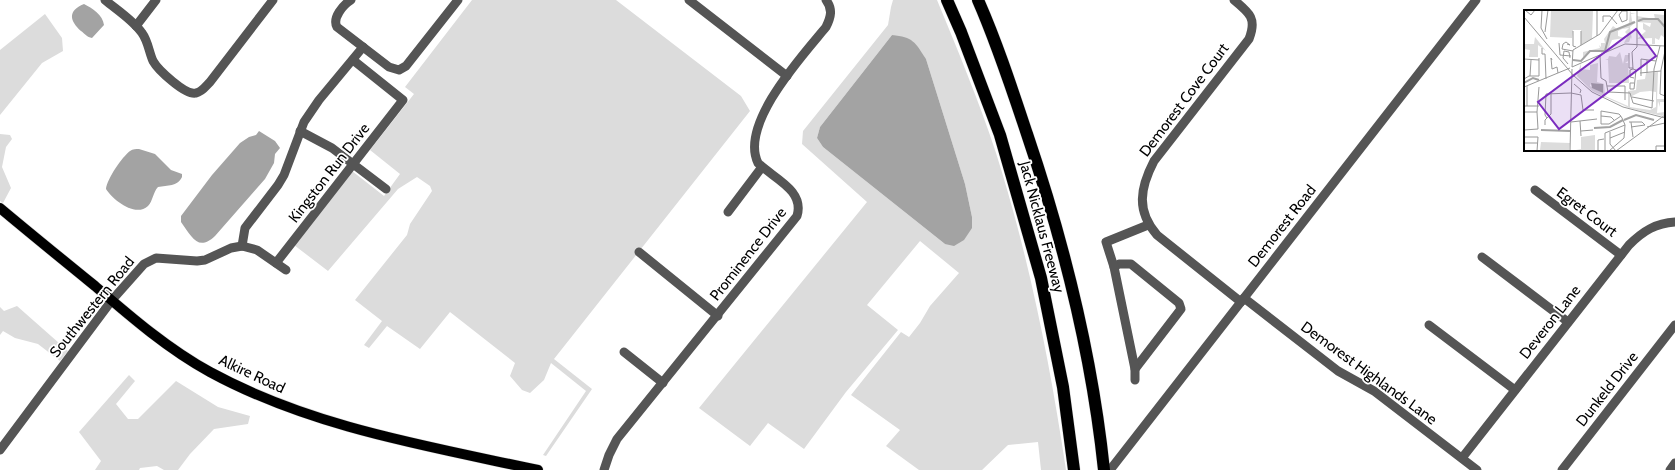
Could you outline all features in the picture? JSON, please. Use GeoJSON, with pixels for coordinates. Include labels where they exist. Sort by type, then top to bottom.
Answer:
{"type":"FeatureCollection","features":[{"type":"Feature","properties":{"kind":"highway","name":"Jack Nicklaus Freeway"},"geometry":{"type":"LineString","coordinates":[[947,0],[961,32],[1000,135],[1040,278],[1063,387],[1074,470]]}},
{"type":"Feature","properties":{"kind":"highway","name":"Jack Nicklaus Freeway"},"geometry":{"type":"LineString","coordinates":[[978,0],[1013,90],[1053,213],[1076,306],[1101,443],[1104,470]]}},
{"type":"Feature","properties":{"kind":"main road","name":"Alkire Road"},"geometry":{"type":"LineString","coordinates":[[0,208],[112,300],[188,359],[244,389],[316,417],[360,429],[538,470]]}},
{"type":"Feature","properties":{"kind":"street"},"geometry":{"type":"LineString","coordinates":[[105,0],[136,26],[146,40],[154,62],[158,68],[183,90],[195,94],[202,90],[210,82],[273,0]]}},
{"type":"Feature","properties":{"kind":"street"},"geometry":{"type":"LineString","coordinates":[[136,26],[156,0]]}},
{"type":"Feature","properties":{"kind":"street"},"geometry":{"type":"LineString","coordinates":[[351,0],[335,18],[337,27],[389,67],[396,70],[402,70],[406,66],[458,0]]}},
{"type":"Feature","properties":{"kind":"street"},"geometry":{"type":"LineString","coordinates":[[689,0],[787,76]]}},
{"type":"Feature","properties":{"kind":"street","name":"Prominence Drive"},"geometry":{"type":"LineString","coordinates":[[604,470],[612,447],[794,221],[800,204],[795,194],[762,167],[755,157],[755,144],[768,104],[830,19],[831,11],[826,0]]}},
{"type":"Feature","properties":{"kind":"street","name":"Demorest Cove Court"},"geometry":{"type":"LineString","coordinates":[[1148,225],[1144,215],[1142,195],[1146,176],[1154,161],[1249,39],[1253,29],[1252,18],[1245,9],[1234,0]]}},
{"type":"Feature","properties":{"kind":"street","name":"Demorest Road"},"geometry":{"type":"LineString","coordinates":[[1110,470],[1476,0]]}},
{"type":"Feature","properties":{"kind":"street"},"geometry":{"type":"LineString","coordinates":[[286,270],[257,250],[242,246],[245,228],[278,185],[284,174],[304,122],[319,100],[363,47]]}},
{"type":"Feature","properties":{"kind":"street","name":"Kingston Run Drive"},"geometry":{"type":"LineString","coordinates":[[276,263],[403,100],[352,60]]}},
{"type":"Feature","properties":{"kind":"street"},"geometry":{"type":"LineString","coordinates":[[300,131],[327,145],[386,189]]}},
{"type":"Feature","properties":{"kind":"street"},"geometry":{"type":"LineString","coordinates":[[728,212],[762,167]]}},
{"type":"Feature","properties":{"kind":"street","name":"Egret Court"},"geometry":{"type":"LineString","coordinates":[[1535,190],[1621,255]]}},
{"type":"Feature","properties":{"kind":"street","name":"Deveron Lane"},"geometry":{"type":"LineString","coordinates":[[1462,458],[1621,255],[1638,236],[1649,228],[1675,222]]}},
{"type":"Feature","properties":{"kind":"street"},"geometry":{"type":"LineString","coordinates":[[1135,380],[1135,368],[1114,267],[1106,242],[1148,225],[1166,243],[1243,300]]}},
{"type":"Feature","properties":{"kind":"street","name":"Southwestern Road"},"geometry":{"type":"LineString","coordinates":[[0,450],[112,300],[140,266],[150,260],[163,258],[192,261],[204,260],[231,248],[242,246]]}},
{"type":"Feature","properties":{"kind":"street"},"geometry":{"type":"LineString","coordinates":[[639,252],[718,316]]}},
{"type":"Feature","properties":{"kind":"street"},"geometry":{"type":"LineString","coordinates":[[1482,257],[1568,322]]}},
{"type":"Feature","properties":{"kind":"street"},"geometry":{"type":"LineString","coordinates":[[1114,267],[1119,264],[1131,264],[1179,303],[1181,309],[1135,368]]}},
{"type":"Feature","properties":{"kind":"street","name":"Demorest Highlands Lane"},"geometry":{"type":"LineString","coordinates":[[1243,300],[1338,371],[1374,391],[1477,470]]}},
{"type":"Feature","properties":{"kind":"street","name":"Dunkeld Drive"},"geometry":{"type":"LineString","coordinates":[[1562,470],[1675,324]]}},
{"type":"Feature","properties":{"kind":"street"},"geometry":{"type":"LineString","coordinates":[[1429,325],[1515,390]]}},
{"type":"Feature","properties":{"kind":"street"},"geometry":{"type":"LineString","coordinates":[[624,352],[663,383]]}},
{"type":"Feature","properties":{"kind":"street"},"geometry":{"type":"LineString","coordinates":[[1670,470],[1675,463]]}},
{"type":"Feature","properties":{"kind":"shaded area"},"geometry":{"type":"Polygon","coordinates":[[[472,0],[616,0],[741,96],[750,111],[554,359],[592,389],[546,456],[543,455],[586,391],[551,363],[544,380],[530,393],[522,390],[510,376],[515,363],[450,312],[420,349],[387,326],[369,348],[364,345],[382,321],[355,300],[407,235],[410,224],[432,191],[430,186],[417,177],[398,189],[328,271],[294,245],[352,171],[384,196],[400,174],[370,150],[414,94],[405,87],[472,0]]]}},
{"type":"Feature","properties":{"kind":"shaded area"},"geometry":{"type":"Polygon","coordinates":[[[893,0],[937,0],[975,95],[996,153],[1019,231],[1046,350],[1066,470],[1041,470],[1038,442],[1008,445],[982,470],[919,470],[886,446],[900,430],[851,395],[901,332],[909,337],[920,323],[930,306],[959,273],[920,241],[867,305],[898,330],[846,392],[804,449],[768,423],[750,446],[699,408],[867,202],[802,144],[803,131],[888,25],[893,0]],[[892,35],[820,127],[817,138],[823,147],[945,244],[972,217],[965,184],[926,59],[892,35]]]}},
{"type":"Feature","properties":{"kind":"shaded area"},"geometry":{"type":"Polygon","coordinates":[[[84,4],[97,12],[102,18],[104,25],[92,38],[87,36],[74,24],[72,16],[75,10],[84,4]]]}},
{"type":"Feature","properties":{"kind":"shaded area"},"geometry":{"type":"Polygon","coordinates":[[[45,14],[62,38],[63,51],[42,63],[0,115],[0,50],[45,14]]]}},
{"type":"Feature","properties":{"kind":"shaded area"},"geometry":{"type":"Polygon","coordinates":[[[892,35],[905,37],[913,41],[926,59],[965,184],[972,217],[972,228],[964,240],[954,246],[945,244],[823,147],[817,138],[820,127],[892,35]]]}},
{"type":"Feature","properties":{"kind":"shaded area"},"geometry":{"type":"Polygon","coordinates":[[[259,131],[275,141],[280,148],[275,154],[274,163],[265,179],[215,236],[204,243],[196,241],[181,222],[181,216],[212,175],[240,143],[249,137],[256,135],[259,131]]]}},
{"type":"Feature","properties":{"kind":"shaded area"},"geometry":{"type":"Polygon","coordinates":[[[0,134],[10,135],[12,139],[6,147],[2,167],[11,188],[3,203],[0,201],[0,134]]]}},
{"type":"Feature","properties":{"kind":"shaded area"},"geometry":{"type":"Polygon","coordinates":[[[139,149],[155,154],[171,170],[182,174],[182,177],[175,184],[158,187],[148,206],[137,210],[131,209],[118,202],[106,189],[115,168],[123,158],[131,150],[139,149]]]}},
{"type":"Feature","properties":{"kind":"shaded area"},"geometry":{"type":"Polygon","coordinates":[[[17,306],[68,351],[60,361],[38,344],[15,338],[3,331],[0,335],[0,307],[4,311],[17,306]]]}},
{"type":"Feature","properties":{"kind":"shaded area"},"geometry":{"type":"Polygon","coordinates":[[[129,375],[135,381],[116,404],[128,419],[138,419],[176,381],[218,407],[250,416],[248,424],[214,429],[190,454],[178,470],[164,470],[157,466],[140,468],[139,470],[95,470],[101,461],[79,432],[129,375]]]}}]}
